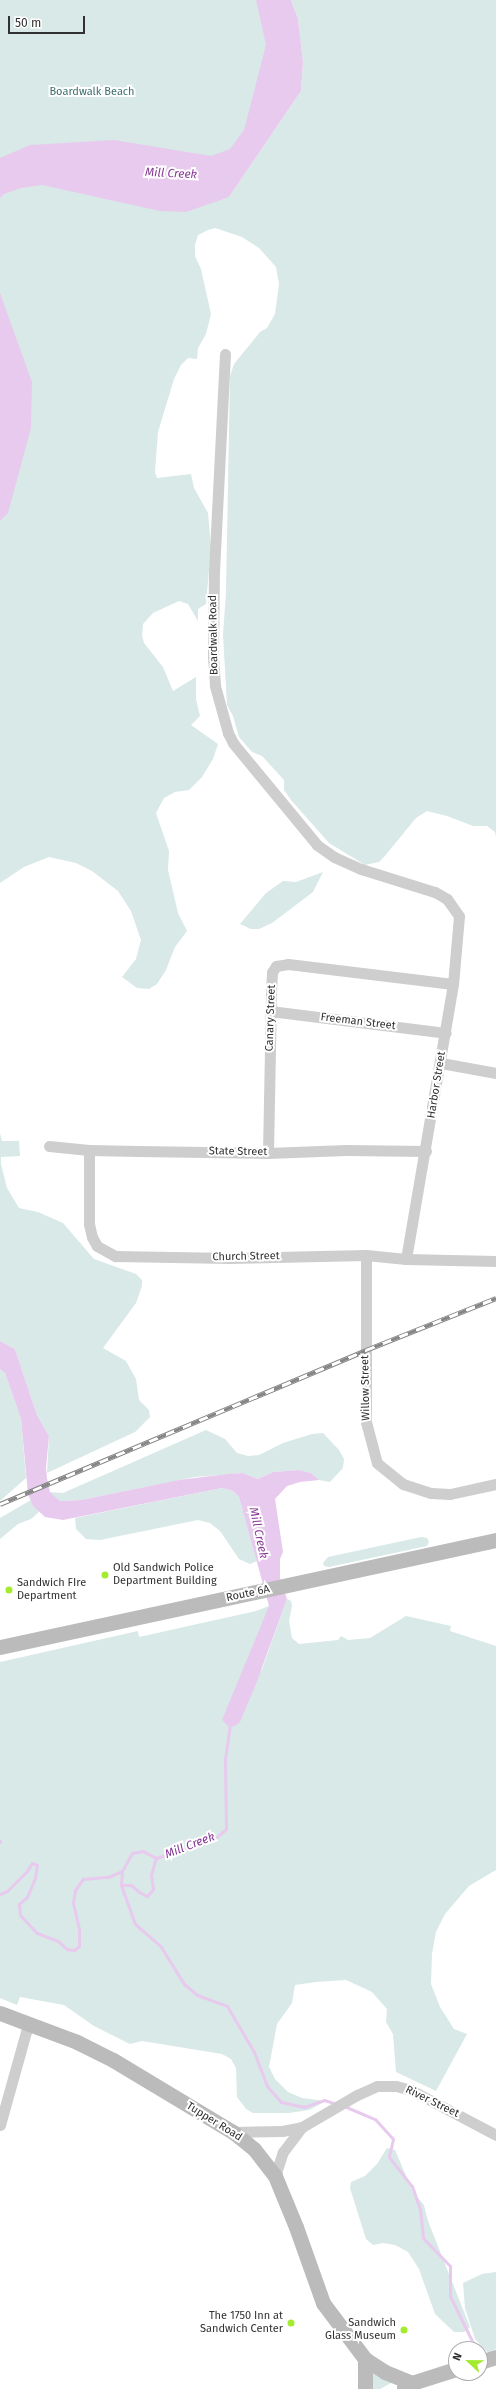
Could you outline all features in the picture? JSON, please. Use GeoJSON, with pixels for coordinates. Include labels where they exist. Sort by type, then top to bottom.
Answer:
{"type":"FeatureCollection","features":[{"type":"Feature","properties":{"kind":"main road","name":"Route 6A"},"geometry":{"type":"LineString","coordinates":[[0,1647],[496,1540]]}},
{"type":"Feature","properties":{"kind":"main road","name":"Tupper Road"},"geometry":{"type":"LineString","coordinates":[[0,2013],[28,2025],[77,2042],[113,2060],[233,2132],[254,2149],[275,2176],[296,2226],[323,2303],[365,2359],[407,2386]]}},
{"type":"Feature","properties":{"kind":"main road"},"geometry":{"type":"LineString","coordinates":[[365,2359],[365,2389]]}},
{"type":"Feature","properties":{"kind":"main road"},"geometry":{"type":"LineString","coordinates":[[407,2386],[448,2372]]}},
{"type":"Feature","properties":{"kind":"street","name":"Boardwalk Road"},"geometry":{"type":"LineString","coordinates":[[225,354],[214,571],[213,656],[215,686],[228,733],[233,743],[317,845],[334,857],[361,870],[435,892],[447,899],[457,911]]}},
{"type":"Feature","properties":{"kind":"street","name":"Harbor Street"},"geometry":{"type":"LineString","coordinates":[[406,1259],[446,1033],[460,923],[457,911]]}},
{"type":"Feature","properties":{"kind":"street","name":"Canary Street"},"geometry":{"type":"LineString","coordinates":[[268,1153],[270,1011],[272,972],[276,966],[281,964],[453,984]]}},
{"type":"Feature","properties":{"kind":"street","name":"Freeman Street"},"geometry":{"type":"LineString","coordinates":[[270,1011],[446,1033]]}},
{"type":"Feature","properties":{"kind":"street"},"geometry":{"type":"LineString","coordinates":[[441,1063],[496,1073]]}},
{"type":"Feature","properties":{"kind":"street","name":"State Street"},"geometry":{"type":"LineString","coordinates":[[50,1146],[89,1150],[268,1153],[346,1150],[426,1151]]}},
{"type":"Feature","properties":{"kind":"street","name":"Church Street"},"geometry":{"type":"LineString","coordinates":[[89,1150],[89,1224],[92,1237],[97,1246],[104,1252],[115,1256],[366,1255],[406,1259],[496,1261]]}},
{"type":"Feature","properties":{"kind":"street","name":"Willow Street"},"geometry":{"type":"LineString","coordinates":[[366,1255],[366,1422],[377,1463],[403,1484],[431,1492],[450,1494],[496,1484]]}},
{"type":"Feature","properties":{"kind":"street"},"geometry":{"type":"LineString","coordinates":[[0,2125],[28,2025]]}},
{"type":"Feature","properties":{"kind":"street","name":"River Street"},"geometry":{"type":"LineString","coordinates":[[233,2132],[282,2131],[302,2127],[347,2100],[376,2086],[396,2086],[411,2090],[496,2135]]}},
{"type":"Feature","properties":{"kind":"street","name":"River Street"},"geometry":{"type":"LineString","coordinates":[[275,2176],[283,2152],[302,2127]]}},
{"type":"Feature","properties":{"kind":"green space","name":"Boardwalk Beach"},"geometry":{"type":"Polygon","coordinates":[[[0,0],[271,0],[279,19],[229,197],[301,91],[303,62],[298,19],[291,0],[496,0],[496,837],[495,832],[487,826],[473,826],[447,816],[427,811],[416,818],[379,862],[365,865],[329,843],[291,800],[284,790],[284,780],[262,756],[252,752],[239,737],[233,716],[227,705],[223,634],[226,593],[230,376],[234,364],[260,332],[267,328],[275,314],[279,284],[276,267],[259,248],[242,237],[215,228],[208,230],[198,235],[195,245],[195,256],[201,269],[211,314],[206,334],[198,348],[197,359],[188,358],[181,365],[174,379],[158,432],[155,472],[157,478],[191,474],[194,488],[208,513],[211,547],[206,604],[198,609],[198,621],[188,604],[179,601],[153,613],[143,624],[142,636],[144,643],[163,667],[173,691],[196,677],[196,699],[200,716],[191,725],[218,744],[213,759],[202,777],[189,790],[175,792],[164,798],[156,813],[169,851],[168,870],[178,913],[187,931],[175,947],[166,970],[157,984],[149,989],[137,988],[122,977],[136,959],[141,940],[131,911],[118,891],[92,871],[76,863],[49,857],[24,867],[0,883],[0,0]]]}},
{"type":"Feature","properties":{"kind":"green space"},"geometry":{"type":"Polygon","coordinates":[[[323,872],[313,892],[272,923],[259,929],[251,929],[240,924],[266,893],[283,881],[296,882],[323,872]]]}},
{"type":"Feature","properties":{"kind":"green space"},"geometry":{"type":"Polygon","coordinates":[[[0,1133],[2,1141],[19,1141],[20,1156],[1,1157],[1,1164],[7,1188],[19,1208],[38,1212],[63,1223],[94,1259],[136,1274],[142,1280],[142,1286],[136,1303],[103,1348],[126,1361],[136,1379],[139,1400],[149,1410],[150,1417],[135,1432],[47,1473],[49,1436],[37,1415],[15,1349],[0,1341],[0,1133]]]}},
{"type":"Feature","properties":{"kind":"green space"},"geometry":{"type":"Polygon","coordinates":[[[0,1369],[5,1373],[21,1419],[26,1478],[0,1501],[0,1369]]]}},
{"type":"Feature","properties":{"kind":"green space"},"geometry":{"type":"Polygon","coordinates":[[[206,1430],[225,1439],[237,1453],[248,1456],[259,1455],[283,1443],[312,1434],[323,1433],[339,1450],[344,1459],[343,1468],[330,1482],[319,1480],[311,1473],[299,1470],[273,1472],[258,1479],[243,1473],[195,1477],[81,1500],[60,1501],[50,1492],[63,1493],[206,1430]]]}},
{"type":"Feature","properties":{"kind":"green space"},"geometry":{"type":"Polygon","coordinates":[[[222,1488],[233,1491],[239,1497],[257,1561],[250,1564],[239,1559],[220,1531],[210,1523],[198,1520],[100,1540],[86,1539],[76,1529],[75,1518],[222,1488]]]}},
{"type":"Feature","properties":{"kind":"green space"},"geometry":{"type":"Polygon","coordinates":[[[31,1500],[39,1512],[31,1519],[18,1524],[0,1539],[0,1518],[31,1500]]]}},
{"type":"Feature","properties":{"kind":"green space"},"geometry":{"type":"Polygon","coordinates":[[[421,1537],[427,1538],[429,1542],[427,1546],[329,1567],[324,1566],[323,1563],[328,1557],[421,1537]]]}},
{"type":"Feature","properties":{"kind":"green space"},"geometry":{"type":"Polygon","coordinates":[[[287,1599],[291,1601],[292,1606],[289,1621],[292,1638],[299,1644],[338,1640],[341,1636],[348,1640],[370,1638],[406,1616],[451,1626],[450,1631],[496,1646],[496,1870],[469,1886],[445,1914],[436,1932],[432,1954],[431,1984],[440,2007],[454,2029],[467,2034],[436,2091],[396,2072],[393,2034],[386,2022],[387,2009],[372,1992],[346,1980],[316,1982],[295,1985],[292,2003],[277,2024],[269,2067],[275,2079],[288,2092],[302,2098],[326,2101],[309,2110],[289,2113],[253,2113],[246,2109],[237,2097],[236,2068],[231,2059],[222,2054],[142,2041],[130,2044],[94,2026],[64,2005],[20,1997],[17,2005],[0,1998],[0,1662],[138,1631],[139,1637],[256,1611],[269,1606],[261,1672],[287,1599]]]}},
{"type":"Feature","properties":{"kind":"green space"},"geometry":{"type":"Polygon","coordinates":[[[387,2148],[395,2150],[413,2192],[424,2205],[428,2221],[470,2327],[464,2332],[454,2332],[435,2314],[419,2269],[408,2252],[395,2245],[383,2243],[373,2245],[366,2239],[350,2188],[351,2182],[365,2176],[377,2164],[387,2148]]]}},
{"type":"Feature","properties":{"kind":"green space"},"geometry":{"type":"Polygon","coordinates":[[[496,2272],[496,2349],[488,2353],[488,2341],[477,2341],[475,2339],[465,2308],[463,2283],[482,2274],[496,2272]]]}},
{"type":"Feature","properties":{"kind":"green space"},"geometry":{"type":"Polygon","coordinates":[[[371,2369],[393,2382],[380,2389],[372,2389],[371,2369]]]}},
{"type":"Feature","properties":{"kind":"water"},"geometry":{"type":"Polygon","coordinates":[[[256,0],[291,0],[298,19],[303,62],[301,91],[229,197],[186,212],[160,211],[42,185],[21,188],[4,194],[0,198],[0,158],[30,145],[114,140],[211,156],[230,149],[244,130],[266,45],[256,0]]]}},
{"type":"Feature","properties":{"kind":"water"},"geometry":{"type":"Polygon","coordinates":[[[0,293],[32,382],[31,428],[8,513],[0,521],[0,293]]]}},
{"type":"Feature","properties":{"kind":"water"},"geometry":{"type":"Polygon","coordinates":[[[0,1341],[15,1349],[37,1415],[49,1436],[46,1468],[47,1478],[50,1492],[60,1501],[81,1500],[179,1480],[227,1474],[243,1473],[258,1479],[273,1472],[299,1470],[311,1473],[319,1480],[300,1482],[287,1486],[275,1499],[283,1552],[280,1559],[280,1578],[287,1599],[256,1684],[240,1722],[235,1726],[229,1727],[222,1720],[269,1606],[239,1497],[233,1491],[222,1488],[63,1520],[45,1517],[33,1506],[28,1494],[21,1419],[5,1373],[0,1369],[0,1341]]]}},
{"type":"Feature","properties":{"kind":"waterway","name":"Mill Creek"},"geometry":{"type":"LineString","coordinates":[[230,1724],[225,1758],[226,1829],[214,1839],[156,1858],[143,1851],[132,1853],[122,1871],[121,1885],[135,1924],[161,1947],[184,1984],[197,1995],[227,2006],[254,2052],[267,2086],[281,2102],[304,2107],[324,2100],[337,2104]]}},
{"type":"Feature","properties":{"kind":"waterway"},"geometry":{"type":"LineString","coordinates":[[121,1885],[131,1885],[139,1892],[147,1896],[153,1889],[151,1875],[156,1858]]}},
{"type":"Feature","properties":{"kind":"waterway"},"geometry":{"type":"LineString","coordinates":[[0,1894],[7,1891],[27,1871],[32,1863],[37,1865],[35,1878],[27,1897],[19,1904],[20,1915],[37,1933],[58,1941],[67,1949],[74,1950],[79,1946],[79,1929],[73,1903],[75,1890],[83,1879],[108,1877],[122,1871]]}},
{"type":"Feature","properties":{"kind":"waterway","name":"Mill Creek"},"geometry":{"type":"LineString","coordinates":[[344,2106],[375,2119],[393,2139],[389,2157],[412,2186],[420,2209],[423,2238],[450,2266],[450,2296],[472,2341]]}},
{"type":"Feature","properties":{"kind":"railway"},"geometry":{"type":"LineString","coordinates":[[0,1504],[366,1350],[496,1298]]}},
{"type":"Feature","properties":{"kind":"place","name":"Old Sandwich Police Department Building"},"geometry":{"type":"Point","coordinates":[105,1575]}},
{"type":"Feature","properties":{"kind":"place","name":"Sandwich FIre Department"},"geometry":{"type":"Point","coordinates":[9,1590]}},
{"type":"Feature","properties":{"kind":"place","name":"The 1750 Inn at Sandwich Center"},"geometry":{"type":"Point","coordinates":[291,2323]}},
{"type":"Feature","properties":{"kind":"place","name":"Sandwich Glass Museum"},"geometry":{"type":"Point","coordinates":[404,2330]}}]}
